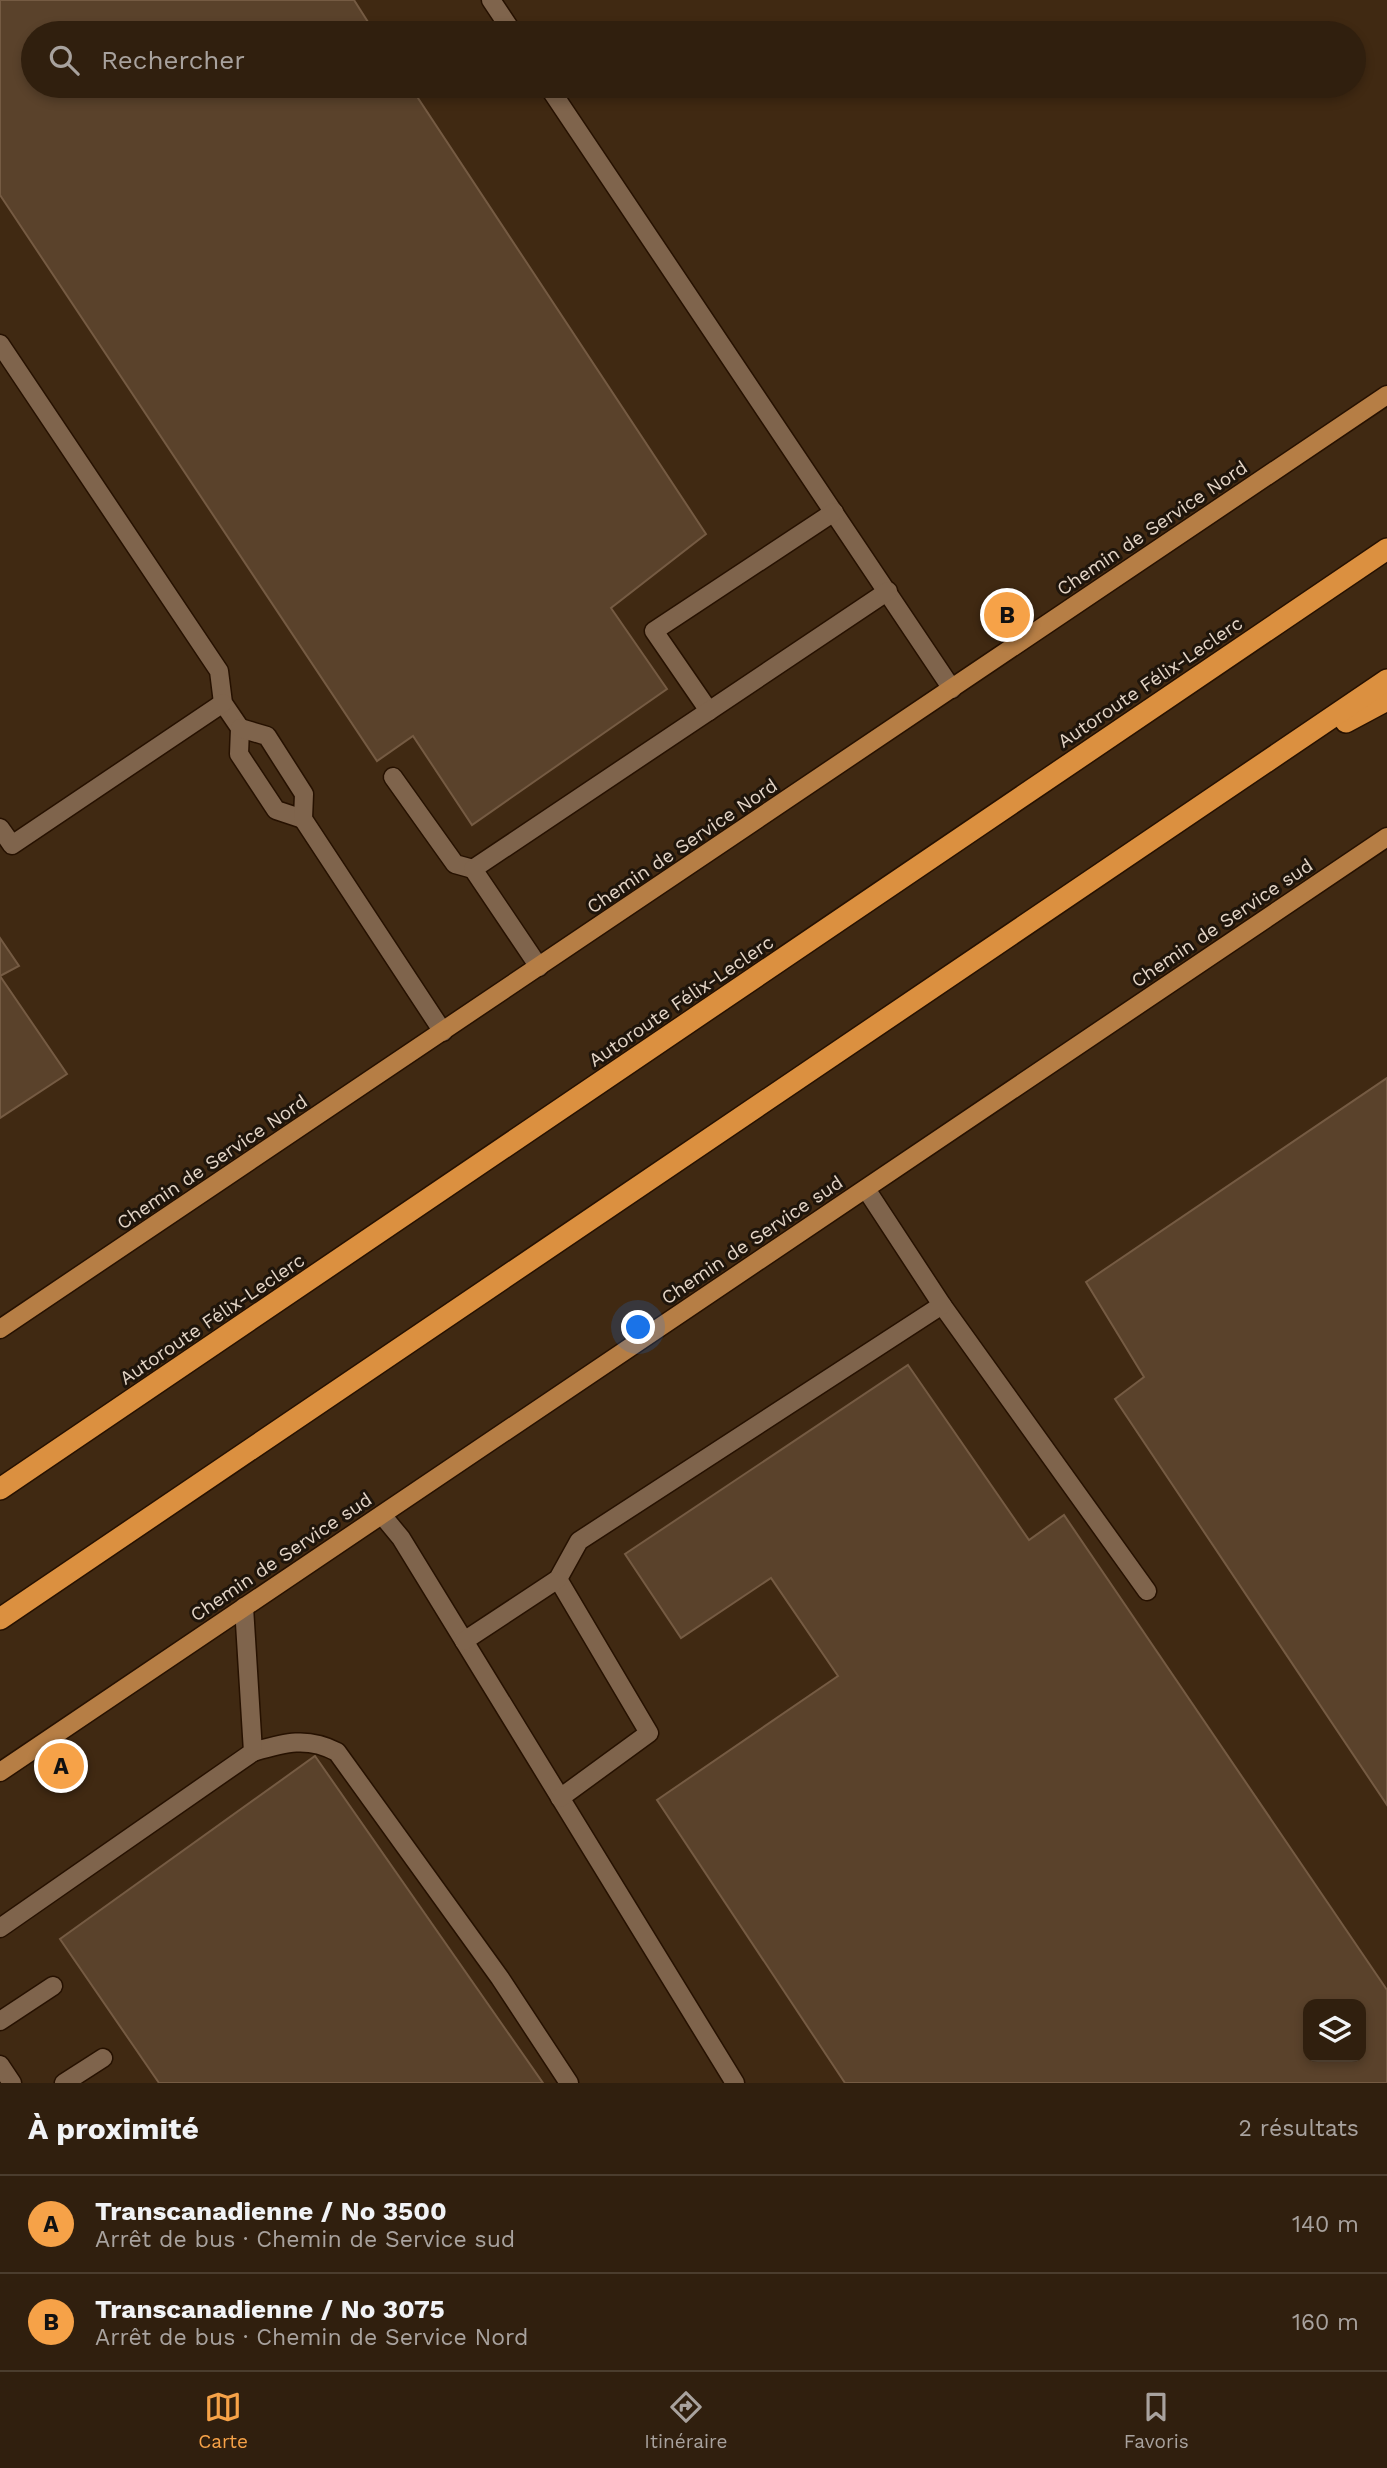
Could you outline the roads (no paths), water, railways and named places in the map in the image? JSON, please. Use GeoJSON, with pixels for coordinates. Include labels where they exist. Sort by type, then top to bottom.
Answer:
{"type":"FeatureCollection","features":[{"type":"Feature","properties":{"kind":"highway","name":"Autoroute Félix-Leclerc"},"geometry":{"type":"LineString","coordinates":[[0,1489],[1387,549]]}},
{"type":"Feature","properties":{"kind":"highway"},"geometry":{"type":"LineString","coordinates":[[0,1619],[1387,680]]}},
{"type":"Feature","properties":{"kind":"highway"},"geometry":{"type":"LineString","coordinates":[[1231,786],[1387,699]]}},
{"type":"Feature","properties":{"kind":"main road","name":"Chemin de Service Nord"},"geometry":{"type":"LineString","coordinates":[[0,1329],[1387,395]]}},
{"type":"Feature","properties":{"kind":"main road","name":"Chemin de Service sud"},"geometry":{"type":"LineString","coordinates":[[0,1772],[1387,837]]}},
{"type":"Feature","properties":{"kind":"lane"},"geometry":{"type":"LineString","coordinates":[[491,0],[505,21]]}},
{"type":"Feature","properties":{"kind":"lane"},"geometry":{"type":"LineString","coordinates":[[556,98],[952,689]]}},
{"type":"Feature","properties":{"kind":"lane"},"geometry":{"type":"LineString","coordinates":[[0,344],[219,671],[223,703],[240,728],[239,754],[276,810],[303,819]]}},
{"type":"Feature","properties":{"kind":"lane"},"geometry":{"type":"LineString","coordinates":[[709,711],[654,631],[834,512]]}},
{"type":"Feature","properties":{"kind":"lane"},"geometry":{"type":"LineString","coordinates":[[473,869],[888,591]]}},
{"type":"Feature","properties":{"kind":"lane"},"geometry":{"type":"LineString","coordinates":[[0,828],[12,845],[223,703]]}},
{"type":"Feature","properties":{"kind":"lane"},"geometry":{"type":"LineString","coordinates":[[240,728],[267,736],[304,794],[303,819],[443,1032]]}},
{"type":"Feature","properties":{"kind":"lane"},"geometry":{"type":"LineString","coordinates":[[393,777],[455,864],[473,869],[539,967]]}},
{"type":"Feature","properties":{"kind":"lane"},"geometry":{"type":"LineString","coordinates":[[866,1189],[943,1305],[1147,1591]]}},
{"type":"Feature","properties":{"kind":"lane"},"geometry":{"type":"LineString","coordinates":[[464,1641],[558,1579],[579,1541],[943,1305]]}},
{"type":"Feature","properties":{"kind":"lane"},"geometry":{"type":"LineString","coordinates":[[382,1515],[401,1538],[735,2083]]}},
{"type":"Feature","properties":{"kind":"lane"},"geometry":{"type":"LineString","coordinates":[[558,1579],[649,1733],[560,1798]]}},
{"type":"Feature","properties":{"kind":"lane"},"geometry":{"type":"LineString","coordinates":[[244,1607],[253,1752]]}},
{"type":"Feature","properties":{"kind":"lane"},"geometry":{"type":"LineString","coordinates":[[0,1928],[253,1752],[292,1741],[320,1743],[337,1752],[500,1978],[569,2083]]}},
{"type":"Feature","properties":{"kind":"lane"},"geometry":{"type":"LineString","coordinates":[[0,2021],[53,1986]]}},
{"type":"Feature","properties":{"kind":"lane"},"geometry":{"type":"LineString","coordinates":[[64,2083],[103,2058]]}},
{"type":"Feature","properties":{"kind":"lane"},"geometry":{"type":"LineString","coordinates":[[0,2065],[12,2083]]}},
{"type":"Feature","properties":{"kind":"place","name":"Transcanadienne / No 3075"},"geometry":{"type":"Point","coordinates":[1007,615]}},
{"type":"Feature","properties":{"kind":"place","name":"Transcanadienne / No 3500"},"geometry":{"type":"Point","coordinates":[61,1766]}}]}
